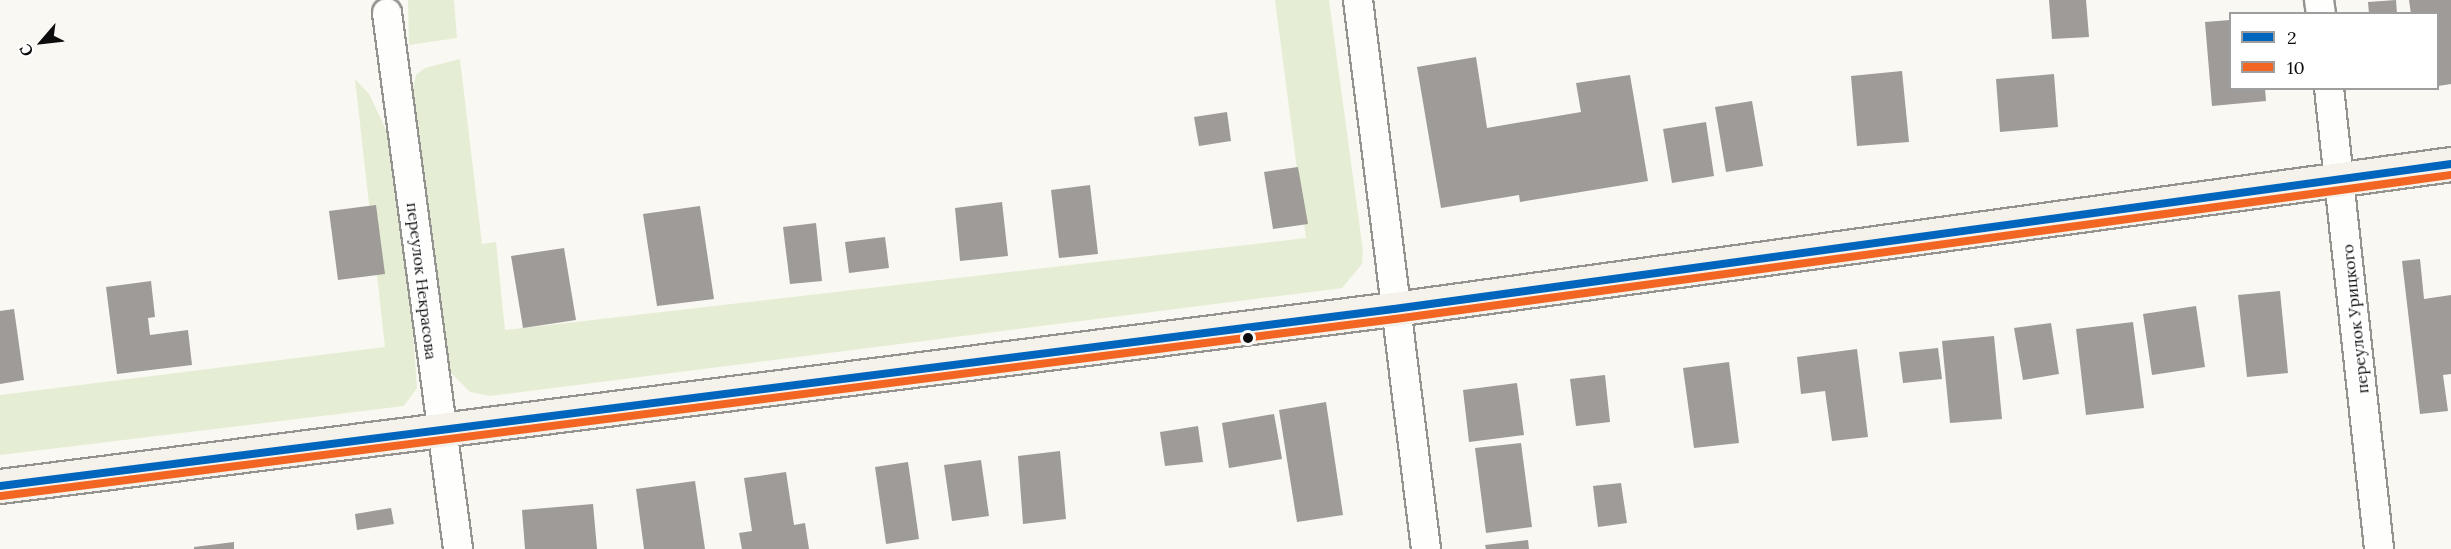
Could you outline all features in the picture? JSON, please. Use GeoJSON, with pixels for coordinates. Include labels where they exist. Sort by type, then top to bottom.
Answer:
{"type":"FeatureCollection","features":[{"type":"Feature","properties":{"kind":"street"},"geometry":{"type":"LineString","coordinates":[[1358,0],[1394,309],[1426,549]]}},
{"type":"Feature","properties":{"kind":"street","name":"переулок Некрасова"},"geometry":{"type":"LineString","coordinates":[[387,13],[458,549]]}},
{"type":"Feature","properties":{"kind":"street","name":"переулок Урицкого"},"geometry":{"type":"LineString","coordinates":[[2329,90],[2379,549]]}},
{"type":"Feature","properties":{"kind":"street"},"geometry":{"type":"LineString","coordinates":[[0,486],[441,426],[1394,309],[2451,164]]}},
{"type":"Feature","properties":{"kind":"green space"},"geometry":{"type":"Polygon","coordinates":[[[408,0],[454,0],[457,38],[409,45],[408,0]]]}},
{"type":"Feature","properties":{"kind":"green space"},"geometry":{"type":"Polygon","coordinates":[[[1275,0],[1329,0],[1363,251],[1362,264],[1342,288],[490,396],[470,392],[449,371],[416,146],[412,92],[416,75],[425,68],[460,59],[482,244],[496,242],[505,330],[1306,238],[1275,0]]]}},
{"type":"Feature","properties":{"kind":"green space"},"geometry":{"type":"Polygon","coordinates":[[[355,79],[369,94],[389,136],[406,232],[417,388],[404,406],[0,455],[0,395],[385,347],[355,79]]]}},
{"type":"Feature","properties":{"kind":"building"},"geometry":{"type":"Polygon","coordinates":[[[2049,0],[2086,0],[2089,37],[2052,39],[2049,0]]]}},
{"type":"Feature","properties":{"kind":"building"},"geometry":{"type":"Polygon","coordinates":[[[2396,0],[2397,12],[2369,12],[2368,2],[2396,0]]]}},
{"type":"Feature","properties":{"kind":"building"},"geometry":{"type":"Polygon","coordinates":[[[2409,0],[2451,0],[2451,84],[2439,86],[2439,12],[2411,12],[2409,0]]]}},
{"type":"Feature","properties":{"kind":"building"},"geometry":{"type":"Polygon","coordinates":[[[2229,20],[2229,90],[2265,90],[2266,101],[2212,106],[2205,22],[2229,20]]]}},
{"type":"Feature","properties":{"kind":"building"},"geometry":{"type":"Polygon","coordinates":[[[1476,57],[1487,128],[1581,112],[1576,83],[1630,75],[1648,181],[1520,202],[1519,195],[1441,208],[1417,67],[1476,57]]]}},
{"type":"Feature","properties":{"kind":"building"},"geometry":{"type":"Polygon","coordinates":[[[1902,71],[1909,142],[1857,146],[1851,76],[1902,71]]]}},
{"type":"Feature","properties":{"kind":"building"},"geometry":{"type":"Polygon","coordinates":[[[2054,74],[2058,127],[2000,132],[1996,79],[2054,74]]]}},
{"type":"Feature","properties":{"kind":"building"},"geometry":{"type":"Polygon","coordinates":[[[1752,101],[1763,166],[1726,172],[1715,107],[1752,101]]]}},
{"type":"Feature","properties":{"kind":"building"},"geometry":{"type":"Polygon","coordinates":[[[1227,112],[1231,141],[1199,146],[1194,117],[1227,112]]]}},
{"type":"Feature","properties":{"kind":"building"},"geometry":{"type":"Polygon","coordinates":[[[1706,122],[1714,176],[1672,183],[1663,129],[1706,122]]]}},
{"type":"Feature","properties":{"kind":"building"},"geometry":{"type":"Polygon","coordinates":[[[1298,167],[1308,224],[1273,229],[1264,172],[1298,167]]]}},
{"type":"Feature","properties":{"kind":"building"},"geometry":{"type":"Polygon","coordinates":[[[1090,185],[1098,254],[1059,258],[1051,190],[1090,185]]]}},
{"type":"Feature","properties":{"kind":"building"},"geometry":{"type":"Polygon","coordinates":[[[1002,202],[1008,256],[960,261],[955,208],[1002,202]]]}},
{"type":"Feature","properties":{"kind":"building"},"geometry":{"type":"Polygon","coordinates":[[[376,205],[385,274],[338,280],[329,211],[376,205]]]}},
{"type":"Feature","properties":{"kind":"building"},"geometry":{"type":"Polygon","coordinates":[[[700,206],[714,299],[657,306],[643,214],[700,206]]]}},
{"type":"Feature","properties":{"kind":"building"},"geometry":{"type":"Polygon","coordinates":[[[816,223],[822,281],[790,284],[783,227],[816,223]]]}},
{"type":"Feature","properties":{"kind":"building"},"geometry":{"type":"Polygon","coordinates":[[[885,237],[889,268],[849,273],[845,242],[885,237]]]}},
{"type":"Feature","properties":{"kind":"building"},"geometry":{"type":"Polygon","coordinates":[[[564,248],[576,320],[523,328],[511,256],[564,248]]]}},
{"type":"Feature","properties":{"kind":"building"},"geometry":{"type":"Polygon","coordinates":[[[2420,259],[2424,299],[2451,295],[2451,374],[2443,375],[2448,411],[2420,414],[2402,261],[2420,259]]]}},
{"type":"Feature","properties":{"kind":"building"},"geometry":{"type":"Polygon","coordinates":[[[151,281],[155,317],[148,318],[150,335],[188,330],[192,365],[117,374],[106,287],[151,281]]]}},
{"type":"Feature","properties":{"kind":"building"},"geometry":{"type":"Polygon","coordinates":[[[2280,291],[2288,373],[2247,377],[2238,295],[2280,291]]]}},
{"type":"Feature","properties":{"kind":"building"},"geometry":{"type":"Polygon","coordinates":[[[2196,306],[2205,367],[2152,375],[2143,314],[2196,306]]]}},
{"type":"Feature","properties":{"kind":"building"},"geometry":{"type":"Polygon","coordinates":[[[14,309],[24,380],[0,384],[0,311],[14,309]]]}},
{"type":"Feature","properties":{"kind":"building"},"geometry":{"type":"Polygon","coordinates":[[[2133,322],[2144,408],[2086,415],[2076,329],[2133,322]]]}},
{"type":"Feature","properties":{"kind":"building"},"geometry":{"type":"Polygon","coordinates":[[[2051,323],[2059,374],[2023,380],[2014,328],[2051,323]]]}},
{"type":"Feature","properties":{"kind":"building"},"geometry":{"type":"Polygon","coordinates":[[[1994,336],[2002,419],[1950,423],[1942,341],[1994,336]]]}},
{"type":"Feature","properties":{"kind":"building"},"geometry":{"type":"Polygon","coordinates":[[[1938,348],[1942,379],[1903,383],[1899,352],[1938,348]]]}},
{"type":"Feature","properties":{"kind":"building"},"geometry":{"type":"Polygon","coordinates":[[[1857,349],[1868,437],[1832,441],[1825,391],[1801,394],[1797,357],[1857,349]]]}},
{"type":"Feature","properties":{"kind":"building"},"geometry":{"type":"Polygon","coordinates":[[[1729,362],[1739,443],[1694,448],[1683,368],[1729,362]]]}},
{"type":"Feature","properties":{"kind":"building"},"geometry":{"type":"Polygon","coordinates":[[[1605,375],[1610,422],[1576,426],[1570,379],[1605,375]]]}},
{"type":"Feature","properties":{"kind":"building"},"geometry":{"type":"Polygon","coordinates":[[[1517,383],[1524,435],[1469,442],[1463,390],[1517,383]]]}},
{"type":"Feature","properties":{"kind":"building"},"geometry":{"type":"Polygon","coordinates":[[[1326,402],[1343,515],[1297,522],[1279,410],[1326,402]]]}},
{"type":"Feature","properties":{"kind":"building"},"geometry":{"type":"Polygon","coordinates":[[[1274,414],[1282,459],[1229,468],[1222,423],[1274,414]]]}},
{"type":"Feature","properties":{"kind":"building"},"geometry":{"type":"Polygon","coordinates":[[[1198,426],[1203,462],[1165,466],[1160,432],[1198,426]]]}},
{"type":"Feature","properties":{"kind":"building"},"geometry":{"type":"Polygon","coordinates":[[[1521,443],[1532,527],[1486,533],[1475,448],[1521,443]]]}},
{"type":"Feature","properties":{"kind":"building"},"geometry":{"type":"Polygon","coordinates":[[[1060,451],[1066,519],[1023,524],[1018,456],[1060,451]]]}},
{"type":"Feature","properties":{"kind":"building"},"geometry":{"type":"Polygon","coordinates":[[[981,460],[989,516],[952,521],[944,465],[981,460]]]}},
{"type":"Feature","properties":{"kind":"building"},"geometry":{"type":"Polygon","coordinates":[[[908,462],[919,539],[886,544],[875,467],[908,462]]]}},
{"type":"Feature","properties":{"kind":"building"},"geometry":{"type":"Polygon","coordinates":[[[786,472],[794,525],[805,523],[809,549],[742,549],[739,533],[752,531],[744,478],[786,472]]]}},
{"type":"Feature","properties":{"kind":"building"},"geometry":{"type":"Polygon","coordinates":[[[695,481],[705,549],[644,549],[636,489],[695,481]]]}},
{"type":"Feature","properties":{"kind":"building"},"geometry":{"type":"Polygon","coordinates":[[[1621,483],[1627,523],[1598,527],[1593,486],[1621,483]]]}},
{"type":"Feature","properties":{"kind":"building"},"geometry":{"type":"Polygon","coordinates":[[[593,504],[597,549],[525,549],[522,510],[593,504]]]}},
{"type":"Feature","properties":{"kind":"building"},"geometry":{"type":"Polygon","coordinates":[[[391,508],[394,524],[357,530],[355,514],[391,508]]]}},
{"type":"Feature","properties":{"kind":"building"},"geometry":{"type":"Polygon","coordinates":[[[1528,540],[1529,549],[1486,549],[1485,545],[1528,540]]]}},
{"type":"Feature","properties":{"kind":"building"},"geometry":{"type":"Polygon","coordinates":[[[234,542],[234,549],[194,549],[194,547],[234,542]]]}},
{"type":"Feature","properties":{"kind":"transit line","name":"2"},"geometry":{"type":"LineString","coordinates":[[0,486],[1394,309],[2451,164]]}},
{"type":"Feature","properties":{"kind":"transit line","name":"10"},"geometry":{"type":"LineString","coordinates":[[1,496],[1395,319],[2451,175]]}}]}
